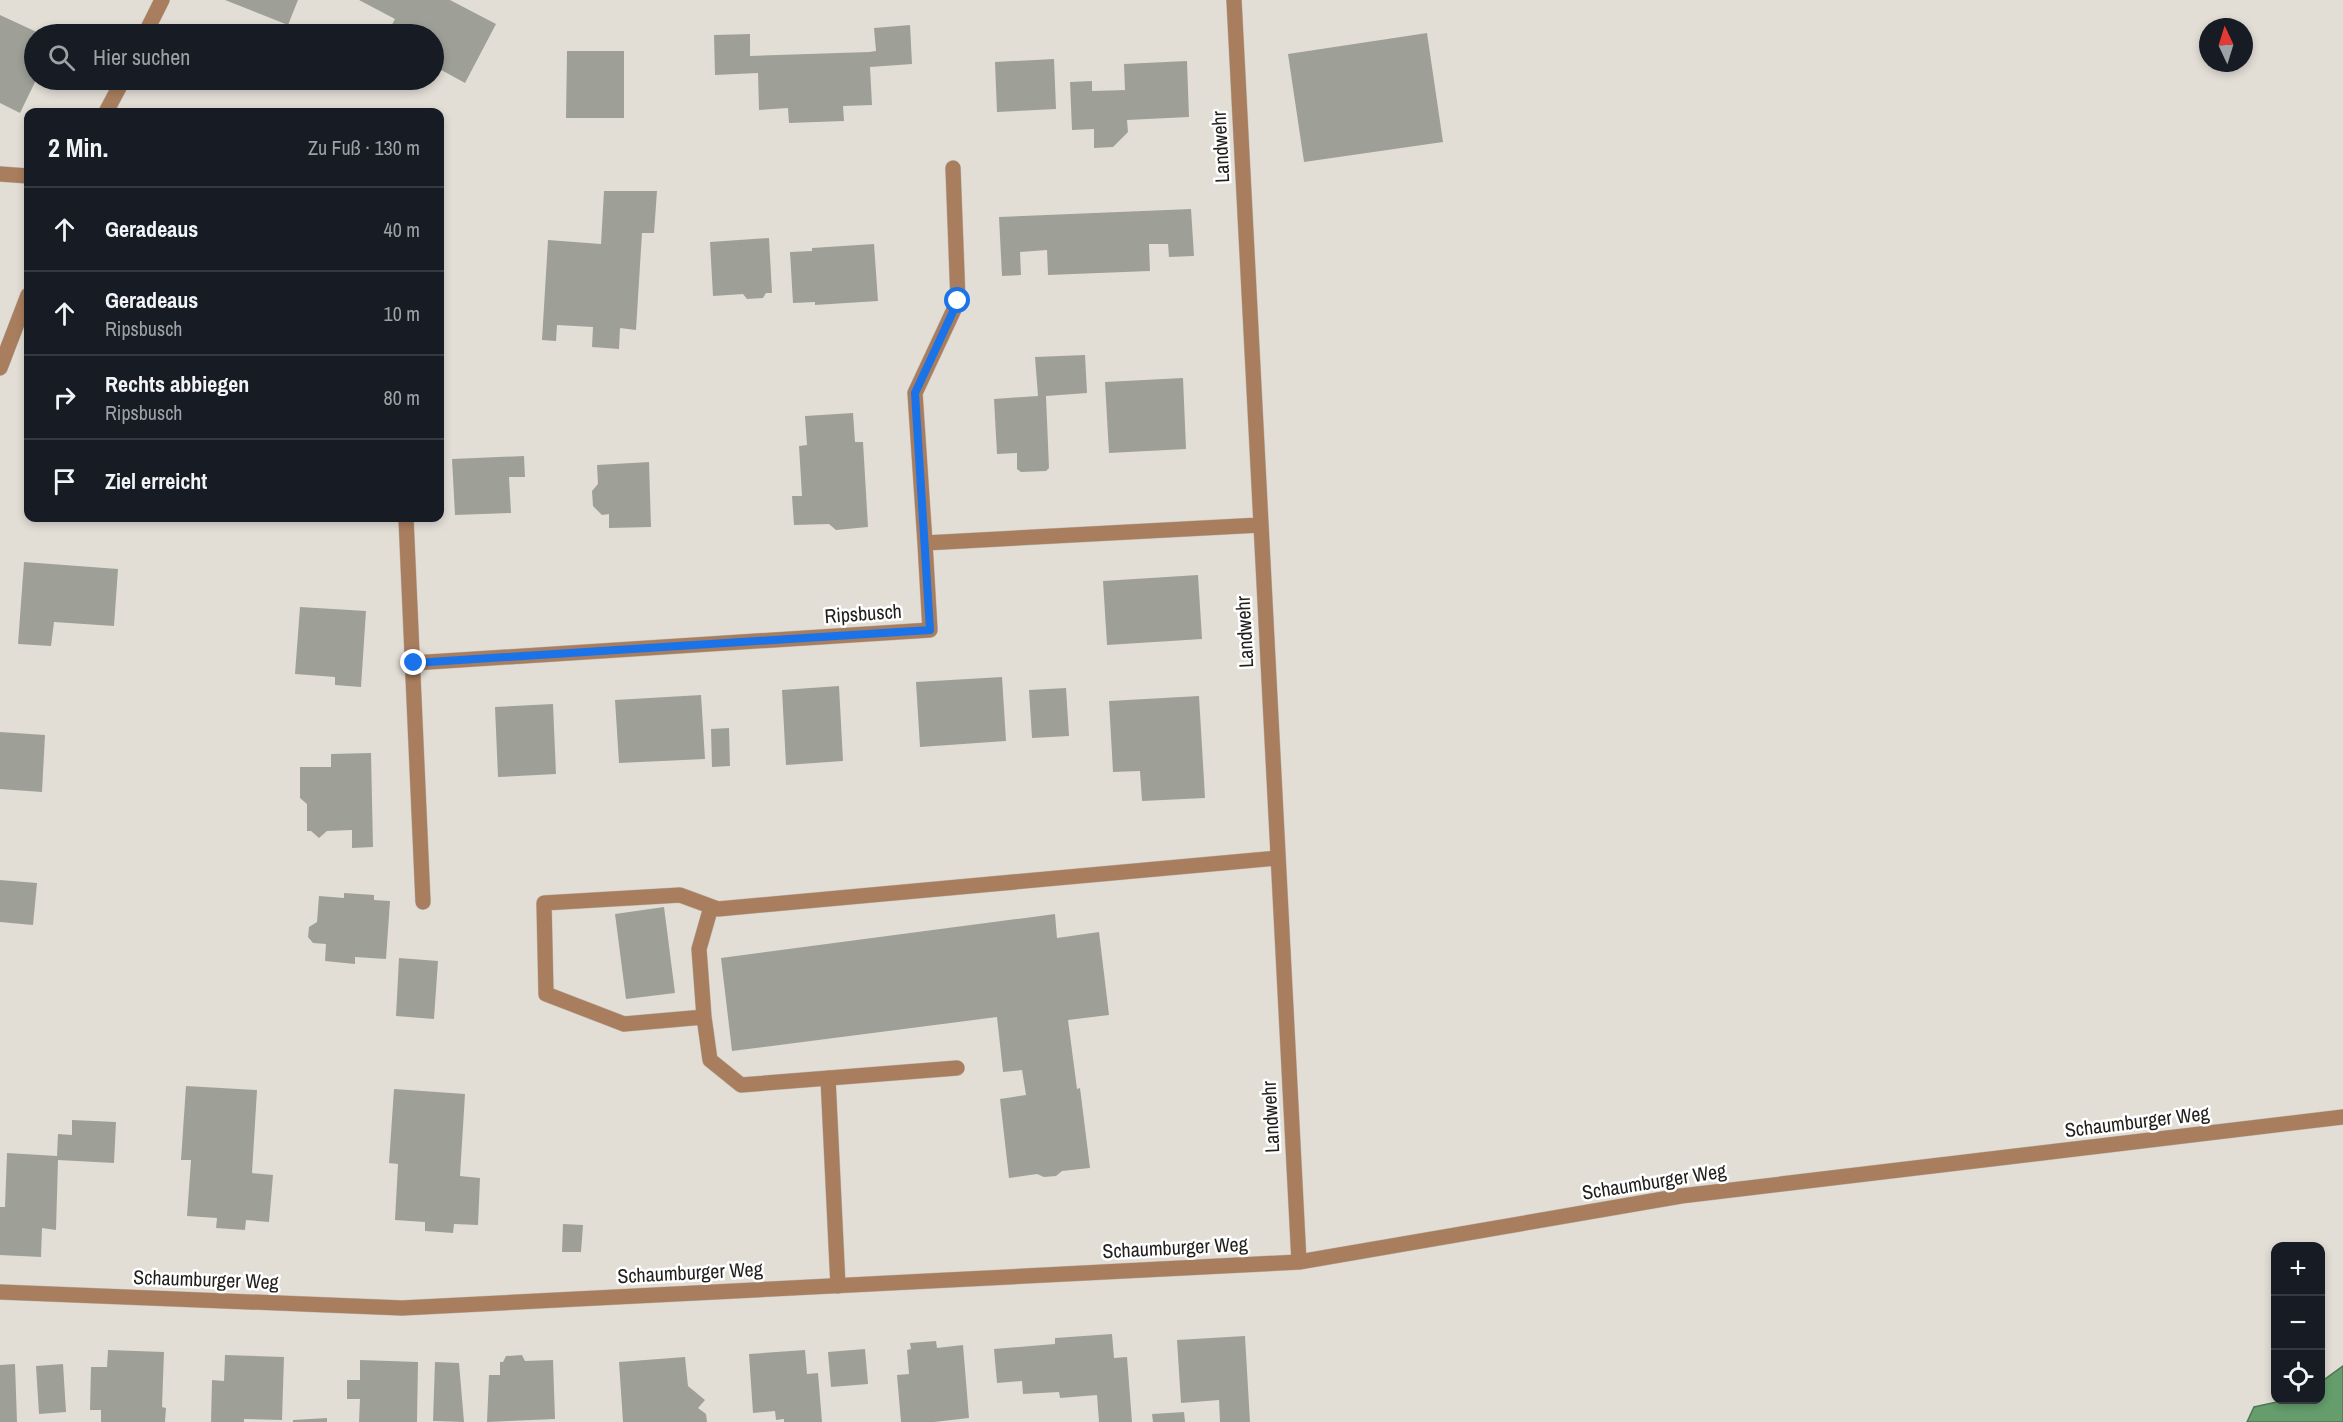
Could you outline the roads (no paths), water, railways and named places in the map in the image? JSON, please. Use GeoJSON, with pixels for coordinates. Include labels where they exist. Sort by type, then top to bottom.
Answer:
{"type":"FeatureCollection","features":[{"type":"Feature","properties":{"kind":"street"},"geometry":{"type":"LineString","coordinates":[[150,24],[162,0]]}},
{"type":"Feature","properties":{"kind":"street","name":"Landwehr"},"geometry":{"type":"LineString","coordinates":[[1234,0],[1299,1262]]}},
{"type":"Feature","properties":{"kind":"street"},"geometry":{"type":"LineString","coordinates":[[108,108],[118,90]]}},
{"type":"Feature","properties":{"kind":"street"},"geometry":{"type":"LineString","coordinates":[[953,168],[958,301],[915,393],[925,543],[1260,525]]}},
{"type":"Feature","properties":{"kind":"street"},"geometry":{"type":"LineString","coordinates":[[0,174],[24,176]]}},
{"type":"Feature","properties":{"kind":"street"},"geometry":{"type":"LineString","coordinates":[[0,368],[24,305]]}},
{"type":"Feature","properties":{"kind":"street"},"geometry":{"type":"LineString","coordinates":[[406,522],[423,902]]}},
{"type":"Feature","properties":{"kind":"street","name":"Ripsbusch"},"geometry":{"type":"LineString","coordinates":[[414,663],[930,630],[925,543]]}},
{"type":"Feature","properties":{"kind":"street"},"geometry":{"type":"LineString","coordinates":[[704,1017],[624,1024],[546,994],[544,903],[680,895],[718,909],[1277,858]]}},
{"type":"Feature","properties":{"kind":"street"},"geometry":{"type":"LineString","coordinates":[[711,907],[699,949],[710,1060],[741,1085],[957,1068]]}},
{"type":"Feature","properties":{"kind":"street"},"geometry":{"type":"LineString","coordinates":[[828,1078],[838,1286]]}},
{"type":"Feature","properties":{"kind":"street","name":"Schaumburger Weg"},"geometry":{"type":"LineString","coordinates":[[0,1292],[402,1308],[1299,1262],[1681,1196],[2343,1117]]}}]}
